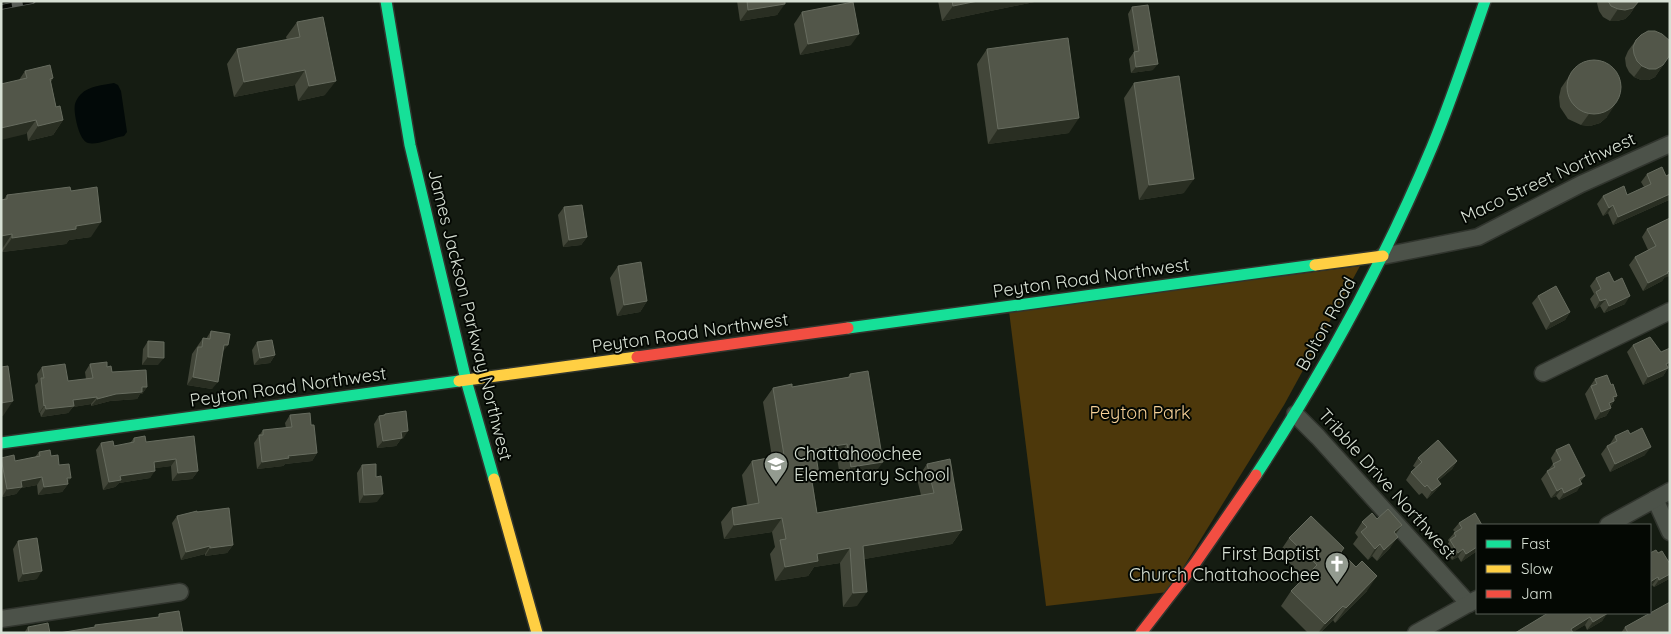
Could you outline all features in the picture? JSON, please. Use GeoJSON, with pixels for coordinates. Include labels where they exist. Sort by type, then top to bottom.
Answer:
{"type":"FeatureCollection","features":[{"type":"Feature","properties":{"kind":"street","name":"James Jackson Parkway Northwest"},"geometry":{"type":"LineString","coordinates":[[386,1],[410,145],[466,380],[537,633]]}},
{"type":"Feature","properties":{"kind":"street","name":"Bolton Road"},"geometry":{"type":"LineString","coordinates":[[1141,633],[1170,599],[1213,539],[1295,414],[1341,335],[1383,256],[1424,167],[1459,78],[1485,1]]}},
{"type":"Feature","properties":{"kind":"street","name":"Maco Street Northwest"},"geometry":{"type":"LineString","coordinates":[[1383,256],[1478,237],[1581,184],[1670,144]]}},
{"type":"Feature","properties":{"kind":"street","name":"Peyton Road Northwest"},"geometry":{"type":"LineString","coordinates":[[1,443],[1383,256]]}},
{"type":"Feature","properties":{"kind":"street"},"geometry":{"type":"LineString","coordinates":[[1543,373],[1670,311]]}},
{"type":"Feature","properties":{"kind":"street","name":"Tribble Drive Northwest"},"geometry":{"type":"LineString","coordinates":[[1295,414],[1473,602]]}},
{"type":"Feature","properties":{"kind":"street"},"geometry":{"type":"LineString","coordinates":[[1610,524],[1670,491]]}},
{"type":"Feature","properties":{"kind":"street"},"geometry":{"type":"LineString","coordinates":[[1655,499],[1670,532]]}},
{"type":"Feature","properties":{"kind":"street"},"geometry":{"type":"LineString","coordinates":[[1,619],[180,592]]}},
{"type":"Feature","properties":{"kind":"street"},"geometry":{"type":"LineString","coordinates":[[1416,633],[1473,602]]}},
{"type":"Feature","properties":{"kind":"green space","name":"Peyton Park"},"geometry":{"type":"Polygon","coordinates":[[[1360,266],[1284,405],[1168,592],[1046,606],[1009,311],[1360,266]]]}},
{"type":"Feature","properties":{"kind":"shaded area"},"geometry":{"type":"Polygon","coordinates":[[[114,83],[118,85],[121,91],[127,132],[124,136],[100,143],[88,143],[82,137],[77,126],[76,101],[88,89],[114,83]]]}},
{"type":"Feature","properties":{"kind":"building"},"geometry":{"type":"Polygon","coordinates":[[[747,1],[785,1],[785,4],[748,10],[747,1]]]}},
{"type":"Feature","properties":{"kind":"building"},"geometry":{"type":"Polygon","coordinates":[[[952,1],[978,1],[953,6],[952,1]]]}},
{"type":"Feature","properties":{"kind":"building"},"geometry":{"type":"Polygon","coordinates":[[[1608,1],[1639,1],[1633,8],[1625,10],[1611,6],[1608,1]]]}},
{"type":"Feature","properties":{"kind":"building"},"geometry":{"type":"Polygon","coordinates":[[[853,2],[859,34],[808,44],[802,12],[853,2]]]}},
{"type":"Feature","properties":{"kind":"building"},"geometry":{"type":"Polygon","coordinates":[[[1148,5],[1158,64],[1136,67],[1134,52],[1139,51],[1132,7],[1148,5]]]}},
{"type":"Feature","properties":{"kind":"building"},"geometry":{"type":"Polygon","coordinates":[[[323,17],[336,81],[309,86],[305,70],[244,82],[237,49],[300,37],[297,22],[323,17]]]}},
{"type":"Feature","properties":{"kind":"building"},"geometry":{"type":"Polygon","coordinates":[[[1648,31],[1662,34],[1670,41],[1670,55],[1663,65],[1656,69],[1642,66],[1634,54],[1633,47],[1636,40],[1648,31]]]}},
{"type":"Feature","properties":{"kind":"building"},"geometry":{"type":"Polygon","coordinates":[[[1068,38],[1079,118],[998,129],[987,49],[1068,38]]]}},
{"type":"Feature","properties":{"kind":"building"},"geometry":{"type":"Polygon","coordinates":[[[1589,60],[1599,60],[1609,64],[1617,72],[1621,87],[1617,102],[1609,110],[1599,114],[1589,114],[1579,110],[1571,102],[1567,92],[1567,82],[1571,72],[1579,64],[1589,60]]]}},
{"type":"Feature","properties":{"kind":"building"},"geometry":{"type":"Polygon","coordinates":[[[50,65],[53,78],[50,79],[56,107],[60,106],[63,120],[38,126],[36,120],[1,128],[1,84],[27,78],[25,71],[50,65]]]}},
{"type":"Feature","properties":{"kind":"building"},"geometry":{"type":"Polygon","coordinates":[[[1179,76],[1194,179],[1149,185],[1134,83],[1179,76]]]}},
{"type":"Feature","properties":{"kind":"building"},"geometry":{"type":"Polygon","coordinates":[[[1662,167],[1666,176],[1670,174],[1670,194],[1618,217],[1613,205],[1609,208],[1603,196],[1624,186],[1627,195],[1651,184],[1647,174],[1662,167]]]}},
{"type":"Feature","properties":{"kind":"building"},"geometry":{"type":"Polygon","coordinates":[[[70,187],[71,191],[97,187],[101,222],[76,226],[76,229],[12,238],[12,234],[1,236],[1,200],[7,199],[7,195],[70,187]]]}},
{"type":"Feature","properties":{"kind":"building"},"geometry":{"type":"Polygon","coordinates":[[[582,205],[587,237],[569,240],[564,207],[582,205]]]}},
{"type":"Feature","properties":{"kind":"building"},"geometry":{"type":"Polygon","coordinates":[[[1670,218],[1670,271],[1648,283],[1635,257],[1656,246],[1647,229],[1670,218]]]}},
{"type":"Feature","properties":{"kind":"building"},"geometry":{"type":"Polygon","coordinates":[[[641,262],[647,301],[624,305],[618,266],[641,262]]]}},
{"type":"Feature","properties":{"kind":"building"},"geometry":{"type":"Polygon","coordinates":[[[1609,272],[1614,282],[1622,278],[1630,296],[1609,306],[1606,299],[1600,301],[1596,292],[1601,289],[1596,278],[1609,272]]]}},
{"type":"Feature","properties":{"kind":"building"},"geometry":{"type":"Polygon","coordinates":[[[1556,286],[1570,312],[1551,322],[1538,296],[1556,286]]]}},
{"type":"Feature","properties":{"kind":"building"},"geometry":{"type":"Polygon","coordinates":[[[211,331],[230,334],[228,345],[224,345],[218,382],[193,377],[198,347],[202,347],[203,338],[210,339],[211,331]]]}},
{"type":"Feature","properties":{"kind":"building"},"geometry":{"type":"Polygon","coordinates":[[[1650,337],[1661,352],[1670,348],[1670,362],[1666,364],[1668,368],[1648,377],[1633,345],[1650,337]]]}},
{"type":"Feature","properties":{"kind":"building"},"geometry":{"type":"Polygon","coordinates":[[[272,340],[275,355],[260,358],[257,342],[272,340]]]}},
{"type":"Feature","properties":{"kind":"building"},"geometry":{"type":"Polygon","coordinates":[[[148,341],[164,342],[164,358],[148,357],[148,341]]]}},
{"type":"Feature","properties":{"kind":"building"},"geometry":{"type":"Polygon","coordinates":[[[107,362],[107,367],[111,366],[112,372],[146,370],[147,387],[142,387],[142,392],[116,394],[97,399],[97,397],[73,400],[74,406],[46,409],[41,378],[44,378],[42,367],[65,364],[68,381],[93,378],[90,364],[107,362]]]}},
{"type":"Feature","properties":{"kind":"building"},"geometry":{"type":"Polygon","coordinates":[[[8,366],[13,401],[1,403],[1,367],[8,366]]]}},
{"type":"Feature","properties":{"kind":"building","name":"Chattahoochee Elementary School"},"geometry":{"type":"Polygon","coordinates":[[[868,371],[883,462],[851,467],[847,444],[815,449],[819,475],[811,476],[817,513],[934,493],[927,464],[950,459],[962,530],[863,546],[867,592],[853,593],[850,548],[817,554],[818,561],[785,567],[780,540],[786,539],[782,518],[734,525],[732,508],[759,503],[752,461],[784,455],[773,388],[792,384],[792,387],[850,377],[850,374],[868,371]]]}},
{"type":"Feature","properties":{"kind":"building"},"geometry":{"type":"Polygon","coordinates":[[[1607,375],[1611,385],[1613,384],[1617,396],[1613,397],[1614,401],[1609,403],[1611,408],[1601,412],[1591,386],[1597,384],[1595,379],[1607,375]]]}},
{"type":"Feature","properties":{"kind":"building"},"geometry":{"type":"Polygon","coordinates":[[[406,411],[408,431],[401,432],[402,438],[383,441],[379,416],[406,411]]]}},
{"type":"Feature","properties":{"kind":"building"},"geometry":{"type":"Polygon","coordinates":[[[310,413],[311,425],[314,425],[317,453],[288,456],[289,458],[262,462],[259,435],[263,435],[263,430],[292,427],[290,415],[310,413]]]}},
{"type":"Feature","properties":{"kind":"building"},"geometry":{"type":"Polygon","coordinates":[[[1642,428],[1651,447],[1615,464],[1607,446],[1617,441],[1615,436],[1628,430],[1630,434],[1642,428]]]}},
{"type":"Feature","properties":{"kind":"building"},"geometry":{"type":"Polygon","coordinates":[[[145,436],[146,442],[194,436],[198,471],[178,473],[176,459],[154,462],[155,471],[120,476],[121,480],[109,482],[101,443],[113,441],[114,446],[134,442],[134,438],[145,436]]]}},
{"type":"Feature","properties":{"kind":"building"},"geometry":{"type":"Polygon","coordinates":[[[1438,440],[1457,461],[1437,479],[1441,484],[1432,491],[1427,485],[1425,487],[1411,472],[1422,462],[1418,458],[1438,440]]]}},
{"type":"Feature","properties":{"kind":"building"},"geometry":{"type":"Polygon","coordinates":[[[1569,444],[1585,476],[1579,479],[1582,484],[1564,493],[1562,488],[1557,491],[1547,471],[1555,467],[1553,464],[1561,460],[1556,450],[1569,444]]]}},
{"type":"Feature","properties":{"kind":"building"},"geometry":{"type":"Polygon","coordinates":[[[50,450],[51,456],[58,455],[59,465],[69,464],[71,478],[67,478],[68,484],[44,487],[42,477],[21,481],[22,487],[7,489],[1,458],[14,455],[15,461],[40,456],[39,452],[50,450]]]}},
{"type":"Feature","properties":{"kind":"building"},"geometry":{"type":"Polygon","coordinates":[[[376,464],[376,477],[381,476],[383,494],[364,495],[362,465],[376,464]]]}},
{"type":"Feature","properties":{"kind":"building"},"geometry":{"type":"Polygon","coordinates":[[[229,508],[233,545],[210,548],[210,546],[186,552],[177,516],[197,511],[229,508]]]}},
{"type":"Feature","properties":{"kind":"building"},"geometry":{"type":"Polygon","coordinates":[[[1388,509],[1402,525],[1394,532],[1398,537],[1384,550],[1380,544],[1375,549],[1361,532],[1367,527],[1362,522],[1372,513],[1377,519],[1388,509]]]}},
{"type":"Feature","properties":{"kind":"building"},"geometry":{"type":"Polygon","coordinates":[[[1475,513],[1481,524],[1476,524],[1476,548],[1466,554],[1463,549],[1458,553],[1450,540],[1456,536],[1454,533],[1462,528],[1459,523],[1475,513]]]}},
{"type":"Feature","properties":{"kind":"building"},"geometry":{"type":"Polygon","coordinates":[[[1311,516],[1344,548],[1341,552],[1356,567],[1362,561],[1377,576],[1346,608],[1343,606],[1325,624],[1291,591],[1317,565],[1289,538],[1311,516]]]}},
{"type":"Feature","properties":{"kind":"building"},"geometry":{"type":"Polygon","coordinates":[[[37,538],[42,571],[23,574],[18,541],[37,538]]]}},
{"type":"Feature","properties":{"kind":"building"},"geometry":{"type":"Polygon","coordinates":[[[1656,550],[1658,553],[1662,551],[1670,564],[1670,574],[1659,580],[1658,577],[1651,581],[1651,552],[1656,550]]]}},
{"type":"Feature","properties":{"kind":"building"},"geometry":{"type":"Polygon","coordinates":[[[1670,602],[1670,633],[1628,633],[1625,627],[1670,602]]]}},
{"type":"Feature","properties":{"kind":"building"},"geometry":{"type":"Polygon","coordinates":[[[179,611],[183,633],[59,633],[95,627],[95,625],[159,617],[159,614],[179,611]]]}},
{"type":"Feature","properties":{"kind":"building"},"geometry":{"type":"Polygon","coordinates":[[[1546,614],[1606,614],[1593,622],[1590,617],[1571,629],[1573,633],[1515,633],[1546,614]]]}},
{"type":"Feature","properties":{"kind":"building"},"geometry":{"type":"Polygon","coordinates":[[[48,623],[50,633],[29,633],[28,627],[48,623]]]}},
{"type":"Feature","properties":{"kind":"railway"},"geometry":{"type":"LineString","coordinates":[[1,7],[33,1]]}},
{"type":"Feature","properties":{"kind":"traffic: fast"},"geometry":{"type":"LineString","coordinates":[[386,1],[410,145],[466,380],[494,479]]}},
{"type":"Feature","properties":{"kind":"traffic: fast"},"geometry":{"type":"LineString","coordinates":[[1256,475],[1329,356],[1394,232],[1439,129],[1485,1]]}},
{"type":"Feature","properties":{"kind":"traffic: fast"},"geometry":{"type":"LineString","coordinates":[[848,328],[1315,265]]}},
{"type":"Feature","properties":{"kind":"traffic: fast"},"geometry":{"type":"LineString","coordinates":[[1,443],[459,381]]}},
{"type":"Feature","properties":{"kind":"traffic: slow"},"geometry":{"type":"LineString","coordinates":[[1315,265],[1383,256]]}},
{"type":"Feature","properties":{"kind":"traffic: slow"},"geometry":{"type":"LineString","coordinates":[[459,381],[637,357]]}},
{"type":"Feature","properties":{"kind":"traffic: slow"},"geometry":{"type":"LineString","coordinates":[[494,479],[537,633]]}},
{"type":"Feature","properties":{"kind":"traffic: jam"},"geometry":{"type":"LineString","coordinates":[[637,357],[848,328]]}},
{"type":"Feature","properties":{"kind":"traffic: jam"},"geometry":{"type":"LineString","coordinates":[[1141,633],[1196,562],[1256,475]]}},
{"type":"Feature","properties":{"kind":"place","name":"Chattahoochee Elementary School"},"geometry":{"type":"Point","coordinates":[776,485]}},
{"type":"Feature","properties":{"kind":"place","name":"First Baptist Church Chattahoochee"},"geometry":{"type":"Point","coordinates":[1337,585]}}]}
